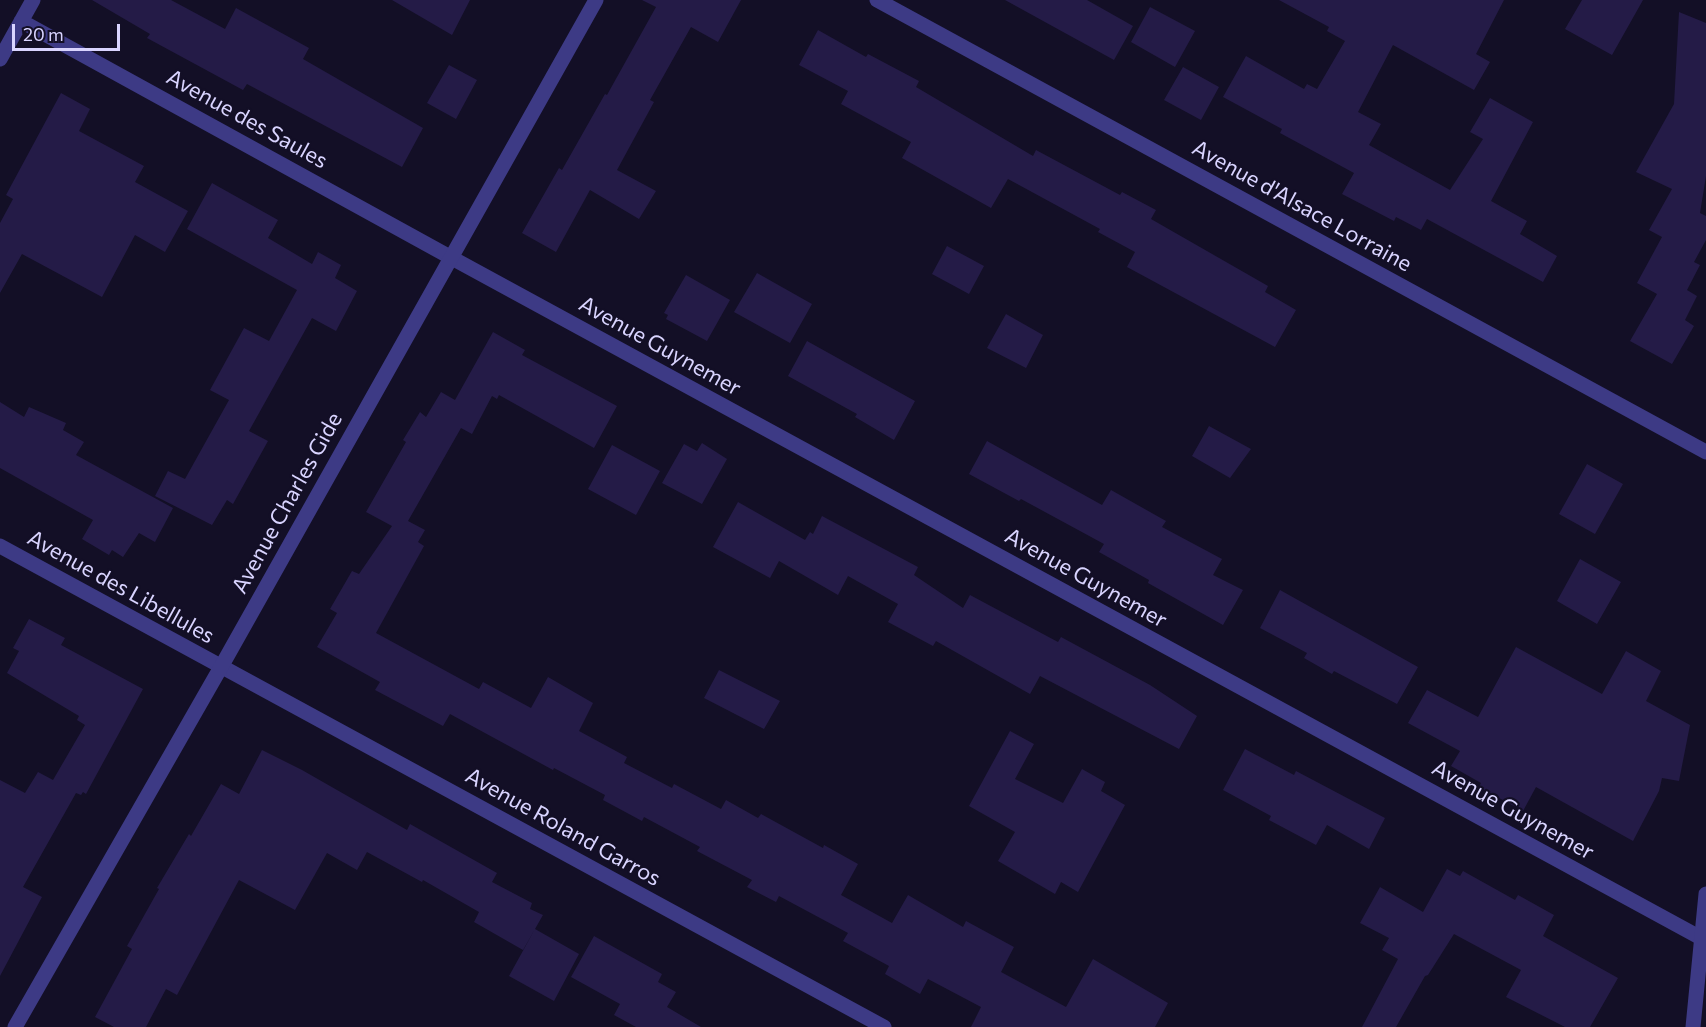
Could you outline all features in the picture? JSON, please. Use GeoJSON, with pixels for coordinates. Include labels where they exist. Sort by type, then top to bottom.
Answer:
{"type":"FeatureCollection","features":[{"type":"Feature","properties":{"kind":"street"},"geometry":{"type":"LineString","coordinates":[[0,59],[33,0]]}},
{"type":"Feature","properties":{"kind":"street","name":"Avenue Charles Gide"},"geometry":{"type":"LineString","coordinates":[[15,1027],[221,667],[596,0]]}},
{"type":"Feature","properties":{"kind":"street","name":"Avenue d'Alsace Lorraine"},"geometry":{"type":"LineString","coordinates":[[877,0],[1706,452]]}},
{"type":"Feature","properties":{"kind":"street","name":"Avenue des Saules"},"geometry":{"type":"LineString","coordinates":[[21,21],[450,257]]}},
{"type":"Feature","properties":{"kind":"street","name":"Avenue Guynemer"},"geometry":{"type":"LineString","coordinates":[[450,257],[1704,938]]}},
{"type":"Feature","properties":{"kind":"street","name":"Avenue des Libellules"},"geometry":{"type":"LineString","coordinates":[[0,546],[221,667]]}},
{"type":"Feature","properties":{"kind":"street","name":"Avenue Roland Garros"},"geometry":{"type":"LineString","coordinates":[[221,667],[884,1027]]}},
{"type":"Feature","properties":{"kind":"street"},"geometry":{"type":"LineString","coordinates":[[1693,1027],[1704,938],[1706,894]]}},
{"type":"Feature","properties":{"kind":"building"},"geometry":{"type":"Polygon","coordinates":[[[92,0],[171,0],[225,29],[236,8],[309,48],[303,59],[423,128],[402,167],[247,84],[243,90],[147,38],[150,34],[92,0]]]}},
{"type":"Feature","properties":{"kind":"building"},"geometry":{"type":"Polygon","coordinates":[[[392,0],[470,0],[452,35],[392,0]]]}},
{"type":"Feature","properties":{"kind":"building"},"geometry":{"type":"Polygon","coordinates":[[[642,0],[741,0],[718,42],[691,27],[650,100],[654,102],[617,170],[656,191],[639,219],[590,190],[556,252],[522,233],[559,168],[562,170],[605,94],[607,95],[656,7],[642,0]]]}},
{"type":"Feature","properties":{"kind":"building"},"geometry":{"type":"Polygon","coordinates":[[[1005,0],[1087,0],[1133,26],[1114,60],[1005,0]]]}},
{"type":"Feature","properties":{"kind":"building"},"geometry":{"type":"Polygon","coordinates":[[[1279,0],[1504,0],[1476,54],[1490,62],[1474,90],[1393,45],[1358,112],[1381,124],[1369,145],[1450,190],[1483,139],[1470,132],[1490,98],[1533,122],[1491,201],[1527,221],[1520,234],[1557,256],[1543,282],[1427,219],[1421,230],[1396,217],[1394,221],[1342,194],[1354,173],[1280,133],[1282,129],[1223,97],[1246,56],[1304,89],[1307,84],[1317,89],[1345,41],[1327,31],[1329,27],[1279,0]]]}},
{"type":"Feature","properties":{"kind":"building"},"geometry":{"type":"Polygon","coordinates":[[[1582,0],[1643,0],[1612,55],[1565,29],[1582,0]]]}},
{"type":"Feature","properties":{"kind":"building"},"geometry":{"type":"Polygon","coordinates":[[[1150,7],[1195,31],[1175,67],[1131,42],[1150,7]]]}},
{"type":"Feature","properties":{"kind":"building"},"geometry":{"type":"Polygon","coordinates":[[[1679,12],[1706,23],[1706,176],[1700,213],[1706,216],[1706,240],[1694,262],[1700,265],[1687,290],[1697,296],[1685,320],[1694,326],[1672,364],[1630,341],[1657,294],[1637,283],[1662,237],[1649,230],[1672,189],[1636,172],[1674,104],[1679,12]]]}},
{"type":"Feature","properties":{"kind":"building"},"geometry":{"type":"Polygon","coordinates":[[[818,30],[866,57],[868,54],[919,81],[916,87],[1033,156],[1036,150],[1120,195],[1122,192],[1156,210],[1151,219],[1268,286],[1265,292],[1296,310],[1275,347],[1127,267],[1135,252],[1098,232],[1100,229],[1008,179],[991,208],[902,158],[911,142],[841,104],[848,91],[799,65],[818,30]]]}},
{"type":"Feature","properties":{"kind":"building"},"geometry":{"type":"Polygon","coordinates":[[[449,65],[477,80],[456,119],[427,103],[449,65]]]}},
{"type":"Feature","properties":{"kind":"building"},"geometry":{"type":"Polygon","coordinates":[[[1183,67],[1219,87],[1201,120],[1164,100],[1183,67]]]}},
{"type":"Feature","properties":{"kind":"building"},"geometry":{"type":"Polygon","coordinates":[[[61,93],[90,109],[79,131],[144,166],[135,182],[188,211],[165,252],[135,235],[102,297],[22,254],[0,293],[0,223],[13,199],[6,195],[61,93]]]}},
{"type":"Feature","properties":{"kind":"building"},"geometry":{"type":"Polygon","coordinates":[[[212,183],[278,220],[268,238],[312,264],[318,252],[341,265],[335,278],[357,291],[336,331],[312,318],[249,431],[268,441],[233,504],[227,500],[212,525],[155,496],[168,471],[185,479],[229,400],[210,390],[244,328],[269,341],[297,290],[187,229],[212,183]]]}},
{"type":"Feature","properties":{"kind":"building"},"geometry":{"type":"Polygon","coordinates":[[[947,246],[984,266],[969,294],[932,274],[947,246]]]}},
{"type":"Feature","properties":{"kind":"building"},"geometry":{"type":"Polygon","coordinates":[[[757,273],[812,304],[790,343],[734,312],[757,273]]]}},
{"type":"Feature","properties":{"kind":"building"},"geometry":{"type":"Polygon","coordinates":[[[686,275],[730,300],[707,341],[666,319],[668,315],[664,313],[686,275]]]}},
{"type":"Feature","properties":{"kind":"building"},"geometry":{"type":"Polygon","coordinates":[[[1006,314],[1043,335],[1026,368],[987,348],[1006,314]]]}},
{"type":"Feature","properties":{"kind":"building"},"geometry":{"type":"Polygon","coordinates":[[[493,332],[525,350],[522,355],[617,406],[594,448],[499,395],[497,399],[492,396],[472,434],[461,428],[408,521],[425,530],[418,542],[424,546],[376,633],[479,689],[483,682],[531,708],[548,677],[593,703],[579,731],[627,757],[624,763],[672,788],[674,784],[721,809],[726,800],[758,818],[761,814],[823,848],[824,845],[858,864],[841,895],[892,923],[908,895],[963,927],[966,921],[1014,947],[1001,972],[1066,1007],[1093,959],[1168,1003],[1155,1027],[971,1027],[981,1007],[928,979],[920,994],[885,974],[889,966],[843,941],[848,933],[779,896],[776,902],[747,887],[752,880],[697,851],[700,847],[644,817],[642,821],[603,800],[605,795],[554,768],[553,770],[450,714],[443,726],[375,690],[380,682],[317,647],[337,613],[330,609],[352,571],[359,574],[392,526],[366,512],[406,442],[403,440],[420,412],[426,417],[441,392],[455,400],[493,332]]]}},
{"type":"Feature","properties":{"kind":"building"},"geometry":{"type":"Polygon","coordinates":[[[807,341],[915,401],[894,440],[855,417],[857,414],[788,376],[807,341]]]}},
{"type":"Feature","properties":{"kind":"building"},"geometry":{"type":"Polygon","coordinates":[[[0,402],[24,417],[29,407],[66,423],[63,430],[84,442],[76,455],[173,508],[155,542],[139,533],[123,557],[112,550],[109,555],[82,539],[93,520],[0,468],[0,402]]]}},
{"type":"Feature","properties":{"kind":"building"},"geometry":{"type":"Polygon","coordinates":[[[1209,426],[1251,449],[1230,478],[1192,456],[1209,426]]]}},
{"type":"Feature","properties":{"kind":"building"},"geometry":{"type":"Polygon","coordinates":[[[987,441],[1102,505],[1111,490],[1166,521],[1162,527],[1222,559],[1213,575],[1243,590],[1223,625],[1148,583],[1149,580],[1099,552],[1104,544],[969,474],[987,441]]]}},
{"type":"Feature","properties":{"kind":"building"},"geometry":{"type":"Polygon","coordinates":[[[702,443],[727,459],[702,504],[662,483],[684,444],[697,451],[702,443]]]}},
{"type":"Feature","properties":{"kind":"building"},"geometry":{"type":"Polygon","coordinates":[[[612,445],[660,471],[636,515],[588,489],[612,445]]]}},
{"type":"Feature","properties":{"kind":"building"},"geometry":{"type":"Polygon","coordinates":[[[1587,464],[1623,484],[1595,534],[1559,514],[1587,464]]]}},
{"type":"Feature","properties":{"kind":"building"},"geometry":{"type":"Polygon","coordinates":[[[738,502],[805,540],[810,532],[813,534],[822,516],[918,567],[914,575],[963,608],[970,595],[1058,642],[1061,637],[1150,685],[1197,716],[1179,749],[1040,676],[1030,694],[936,641],[933,646],[888,622],[898,604],[848,576],[838,595],[779,561],[770,578],[713,547],[738,502]]]}},
{"type":"Feature","properties":{"kind":"building"},"geometry":{"type":"Polygon","coordinates":[[[1580,559],[1621,582],[1597,624],[1557,601],[1580,559]]]}},
{"type":"Feature","properties":{"kind":"building"},"geometry":{"type":"Polygon","coordinates":[[[1280,590],[1418,667],[1397,704],[1334,671],[1332,674],[1304,658],[1307,653],[1260,628],[1280,590]]]}},
{"type":"Feature","properties":{"kind":"building"},"geometry":{"type":"Polygon","coordinates":[[[29,619],[65,638],[61,645],[143,689],[86,794],[76,793],[23,887],[42,897],[0,976],[0,780],[25,793],[38,772],[53,780],[85,725],[77,720],[79,716],[7,673],[19,651],[13,648],[29,619]]]}},
{"type":"Feature","properties":{"kind":"building"},"geometry":{"type":"Polygon","coordinates":[[[1516,647],[1602,694],[1626,651],[1661,671],[1646,701],[1690,725],[1679,781],[1662,778],[1659,791],[1633,841],[1536,787],[1523,811],[1479,787],[1481,783],[1451,766],[1460,751],[1408,723],[1427,690],[1478,717],[1516,647]]]}},
{"type":"Feature","properties":{"kind":"building"},"geometry":{"type":"Polygon","coordinates":[[[719,670],[780,701],[764,729],[704,698],[719,670]]]}},
{"type":"Feature","properties":{"kind":"building"},"geometry":{"type":"Polygon","coordinates":[[[1010,731],[1034,744],[1015,779],[1063,803],[1082,769],[1105,782],[1101,791],[1125,805],[1078,892],[1061,882],[1055,894],[998,861],[1015,832],[969,806],[1010,731]]]}},
{"type":"Feature","properties":{"kind":"building"},"geometry":{"type":"Polygon","coordinates":[[[1245,749],[1294,775],[1296,771],[1385,818],[1369,849],[1327,825],[1316,845],[1269,820],[1271,816],[1223,790],[1245,749]]]}},
{"type":"Feature","properties":{"kind":"building"},"geometry":{"type":"Polygon","coordinates":[[[262,750],[302,770],[407,830],[410,824],[497,873],[492,882],[532,903],[530,909],[543,915],[523,950],[474,922],[479,912],[367,852],[357,870],[327,853],[295,910],[239,880],[177,995],[166,989],[146,1027],[114,1027],[95,1017],[132,949],[127,946],[159,889],[157,888],[189,834],[191,836],[221,784],[239,794],[262,750]]]}},
{"type":"Feature","properties":{"kind":"building"},"geometry":{"type":"Polygon","coordinates":[[[1447,869],[1460,876],[1463,871],[1515,900],[1518,895],[1554,915],[1543,936],[1618,978],[1590,1027],[1565,1027],[1506,997],[1521,970],[1454,934],[1428,975],[1425,976],[1396,1027],[1362,1027],[1398,959],[1382,950],[1389,938],[1360,923],[1380,887],[1423,912],[1447,869]]]}},
{"type":"Feature","properties":{"kind":"building"},"geometry":{"type":"Polygon","coordinates":[[[535,929],[579,954],[554,1001],[509,976],[535,929]]]}},
{"type":"Feature","properties":{"kind":"building"},"geometry":{"type":"Polygon","coordinates":[[[594,936],[662,974],[658,982],[676,992],[667,1007],[701,1027],[636,1027],[614,1015],[620,1004],[571,977],[594,936]]]}}]}
